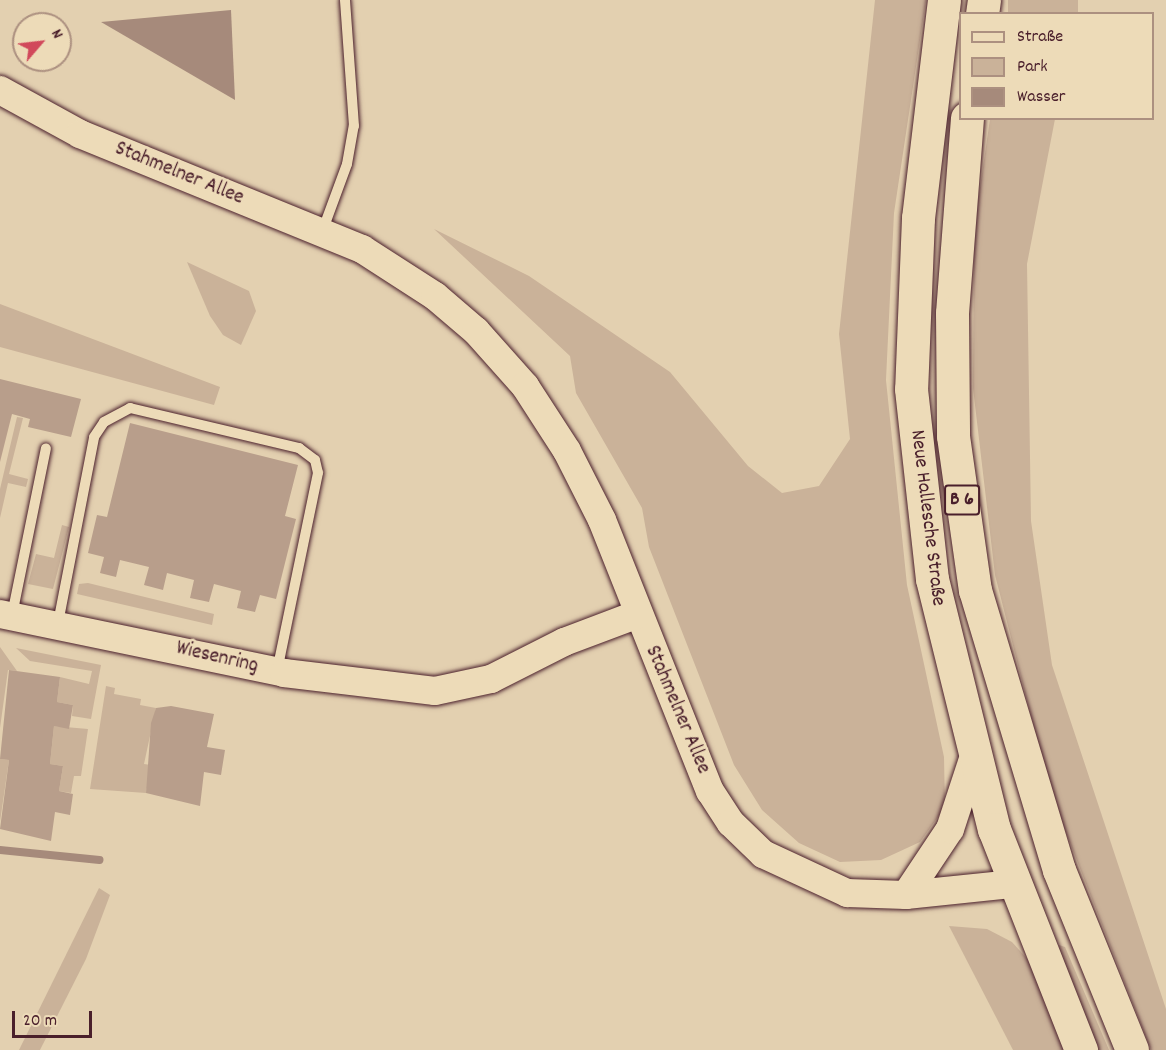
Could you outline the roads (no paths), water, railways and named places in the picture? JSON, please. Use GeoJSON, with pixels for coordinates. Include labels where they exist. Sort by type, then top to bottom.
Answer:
{"type":"FeatureCollection","features":[{"type":"Feature","properties":{"kind":"main road","name":"Neue Hallesche Straße"},"geometry":{"type":"LineString","coordinates":[[944,0],[918,218],[911,389],[932,579],[973,759],[1012,884],[1081,1050]]}},
{"type":"Feature","properties":{"kind":"main road","name":"Neue Hallesche Straße"},"geometry":{"type":"LineString","coordinates":[[967,120],[952,313],[953,436],[975,590],[1059,870],[1132,1050]]}},
{"type":"Feature","properties":{"kind":"main road","name":"Stahmelner Allee"},"geometry":{"type":"LineString","coordinates":[[1012,884],[1059,870]]}},
{"type":"Feature","properties":{"kind":"street","name":"Stahmelner Allee"},"geometry":{"type":"LineString","coordinates":[[0,90],[80,134],[362,249],[435,296],[476,331],[525,386],[602,520],[710,791],[731,823],[763,854],[795,873],[847,893],[906,895],[1012,884]]}},
{"type":"Feature","properties":{"kind":"street","name":"Wiesenring"},"geometry":{"type":"LineString","coordinates":[[6,615],[58,623],[277,671],[435,691],[491,679],[564,642],[638,614]]}},
{"type":"Feature","properties":{"kind":"street"},"geometry":{"type":"LineString","coordinates":[[906,895],[950,829],[973,759]]}},
{"type":"Feature","properties":{"kind":"lane"},"geometry":{"type":"LineString","coordinates":[[322,233],[347,164],[354,126],[345,0]]}},
{"type":"Feature","properties":{"kind":"lane"},"geometry":{"type":"LineString","coordinates":[[58,623],[94,437],[104,422],[130,408],[299,448],[315,460],[318,473],[277,671]]}},
{"type":"Feature","properties":{"kind":"lane"},"geometry":{"type":"LineString","coordinates":[[6,615],[46,448]]}},
{"type":"Feature","properties":{"kind":"water"},"geometry":{"type":"Polygon","coordinates":[[[231,10],[235,100],[101,22],[231,10]]]}},
{"type":"Feature","properties":{"kind":"waterway"},"geometry":{"type":"LineString","coordinates":[[0,850],[100,860]]}}]}
